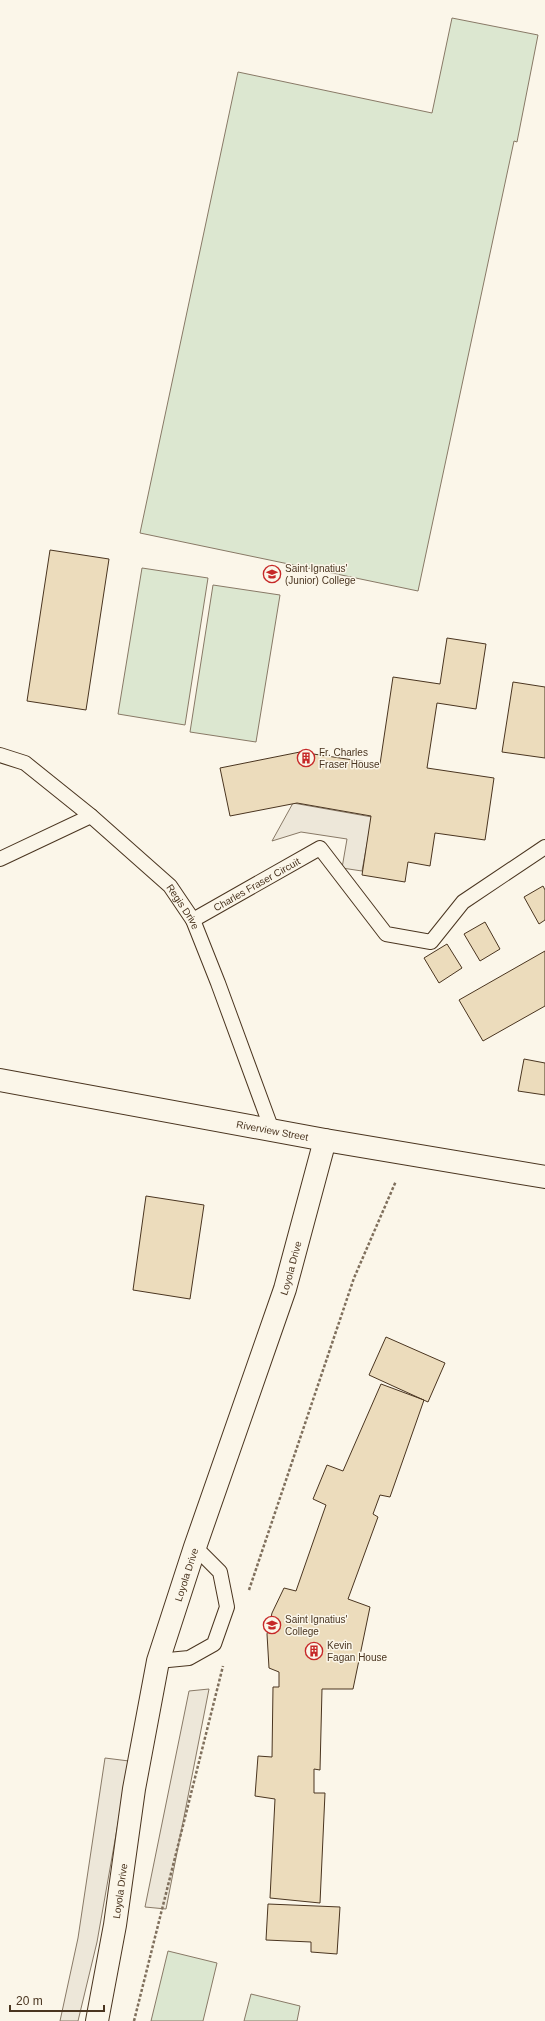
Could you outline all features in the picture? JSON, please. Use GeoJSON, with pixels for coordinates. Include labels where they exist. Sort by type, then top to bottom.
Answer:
{"type":"FeatureCollection","features":[{"type":"Feature","properties":{"kind":"street","name":"Riverview Street"},"geometry":{"type":"LineString","coordinates":[[0,1080],[325,1140],[545,1177]]}},
{"type":"Feature","properties":{"kind":"street","name":"Loyola Drive"},"geometry":{"type":"LineString","coordinates":[[97,2021],[115,1926],[134,1789],[158,1661],[195,1547],[285,1289],[325,1140]]}},
{"type":"Feature","properties":{"kind":"lane","name":"Regis Drive"},"geometry":{"type":"LineString","coordinates":[[0,755],[25,763],[91,816],[170,886],[193,920],[218,983],[272,1130]]}},
{"type":"Feature","properties":{"kind":"lane"},"geometry":{"type":"LineString","coordinates":[[0,859],[91,816]]}},
{"type":"Feature","properties":{"kind":"lane","name":"Charles Fraser Circuit"},"geometry":{"type":"LineString","coordinates":[[193,920],[320,848],[386,934],[431,942],[463,902],[545,847]]}},
{"type":"Feature","properties":{"kind":"lane"},"geometry":{"type":"LineString","coordinates":[[158,1661],[189,1658],[214,1644],[227,1607],[220,1572],[195,1547]]}},
{"type":"Feature","properties":{"kind":"path"},"geometry":{"type":"LineString","coordinates":[[248,1593],[354,1278],[398,1174]]}},
{"type":"Feature","properties":{"kind":"path"},"geometry":{"type":"LineString","coordinates":[[134,2021],[225,1659]]}},
{"type":"Feature","properties":{"kind":"green space"},"geometry":{"type":"Polygon","coordinates":[[[452,18],[538,35],[517,142],[514,141],[418,591],[140,533],[238,72],[432,113],[452,18]]]}},
{"type":"Feature","properties":{"kind":"green space"},"geometry":{"type":"Polygon","coordinates":[[[142,568],[208,578],[185,725],[118,714],[142,568]]]}},
{"type":"Feature","properties":{"kind":"green space"},"geometry":{"type":"Polygon","coordinates":[[[213,585],[280,595],[256,742],[190,732],[213,585]]]}},
{"type":"Feature","properties":{"kind":"green space"},"geometry":{"type":"Polygon","coordinates":[[[168,1951],[217,1963],[203,2021],[151,2021],[168,1951]]]}},
{"type":"Feature","properties":{"kind":"green space"},"geometry":{"type":"Polygon","coordinates":[[[251,1994],[300,2006],[297,2021],[244,2021],[251,1994]]]}},
{"type":"Feature","properties":{"kind":"shaded area"},"geometry":{"type":"Polygon","coordinates":[[[293,803],[372,817],[362,871],[342,868],[347,839],[301,832],[272,841],[293,803]]]}},
{"type":"Feature","properties":{"kind":"shaded area"},"geometry":{"type":"Polygon","coordinates":[[[209,1689],[166,1909],[145,1907],[189,1691],[209,1689]]]}},
{"type":"Feature","properties":{"kind":"shaded area"},"geometry":{"type":"Polygon","coordinates":[[[105,1758],[129,1761],[97,1942],[78,2021],[60,2021],[78,1938],[105,1758]]]}},
{"type":"Feature","properties":{"kind":"building"},"geometry":{"type":"Polygon","coordinates":[[[50,550],[109,559],[86,710],[27,701],[50,550]]]}},
{"type":"Feature","properties":{"kind":"building","name":"Fr. Charles Fraser House"},"geometry":{"type":"Polygon","coordinates":[[[447,638],[486,644],[476,709],[437,703],[427,768],[494,778],[485,840],[435,833],[430,866],[408,862],[405,882],[362,875],[371,816],[297,803],[230,816],[220,768],[300,752],[380,764],[393,677],[440,684],[447,638]]]}},
{"type":"Feature","properties":{"kind":"building"},"geometry":{"type":"Polygon","coordinates":[[[513,682],[545,687],[545,758],[502,752],[513,682]]]}},
{"type":"Feature","properties":{"kind":"building"},"geometry":{"type":"Polygon","coordinates":[[[543,886],[545,890],[545,920],[539,924],[524,897],[543,886]]]}},
{"type":"Feature","properties":{"kind":"building"},"geometry":{"type":"Polygon","coordinates":[[[485,922],[500,949],[480,961],[464,934],[485,922]]]}},
{"type":"Feature","properties":{"kind":"building"},"geometry":{"type":"Polygon","coordinates":[[[447,944],[462,968],[439,983],[424,958],[447,944]]]}},
{"type":"Feature","properties":{"kind":"building"},"geometry":{"type":"Polygon","coordinates":[[[545,951],[545,1006],[483,1041],[459,1000],[545,951]]]}},
{"type":"Feature","properties":{"kind":"building"},"geometry":{"type":"Polygon","coordinates":[[[524,1059],[545,1063],[545,1095],[518,1091],[524,1059]]]}},
{"type":"Feature","properties":{"kind":"building"},"geometry":{"type":"Polygon","coordinates":[[[146,1196],[204,1205],[190,1299],[133,1290],[146,1196]]]}},
{"type":"Feature","properties":{"kind":"building"},"geometry":{"type":"Polygon","coordinates":[[[386,1337],[445,1363],[428,1402],[369,1375],[386,1337]]]}},
{"type":"Feature","properties":{"kind":"building","name":"Kevin Fagan House"},"geometry":{"type":"Polygon","coordinates":[[[381,1384],[424,1400],[390,1497],[380,1495],[373,1514],[378,1517],[348,1599],[370,1607],[353,1689],[322,1689],[320,1770],[314,1769],[314,1793],[325,1793],[320,1903],[270,1898],[275,1799],[255,1796],[258,1756],[272,1757],[273,1687],[279,1687],[279,1672],[269,1668],[267,1634],[272,1613],[284,1588],[296,1591],[326,1505],[313,1499],[327,1465],[343,1471],[381,1384]]]}},
{"type":"Feature","properties":{"kind":"building"},"geometry":{"type":"Polygon","coordinates":[[[268,1904],[340,1907],[337,1954],[311,1952],[311,1942],[266,1940],[268,1904]]]}},
{"type":"Feature","properties":{"kind":"place","name":"Saint Ignatius' (Junior) College"},"geometry":{"type":"Point","coordinates":[272,574]}},
{"type":"Feature","properties":{"kind":"place","name":"Fr. Charles Fraser House"},"geometry":{"type":"Point","coordinates":[306,758]}},
{"type":"Feature","properties":{"kind":"place","name":"Saint Ignatius' College"},"geometry":{"type":"Point","coordinates":[272,1625]}},
{"type":"Feature","properties":{"kind":"place","name":"Kevin Fagan House"},"geometry":{"type":"Point","coordinates":[314,1651]}}]}
